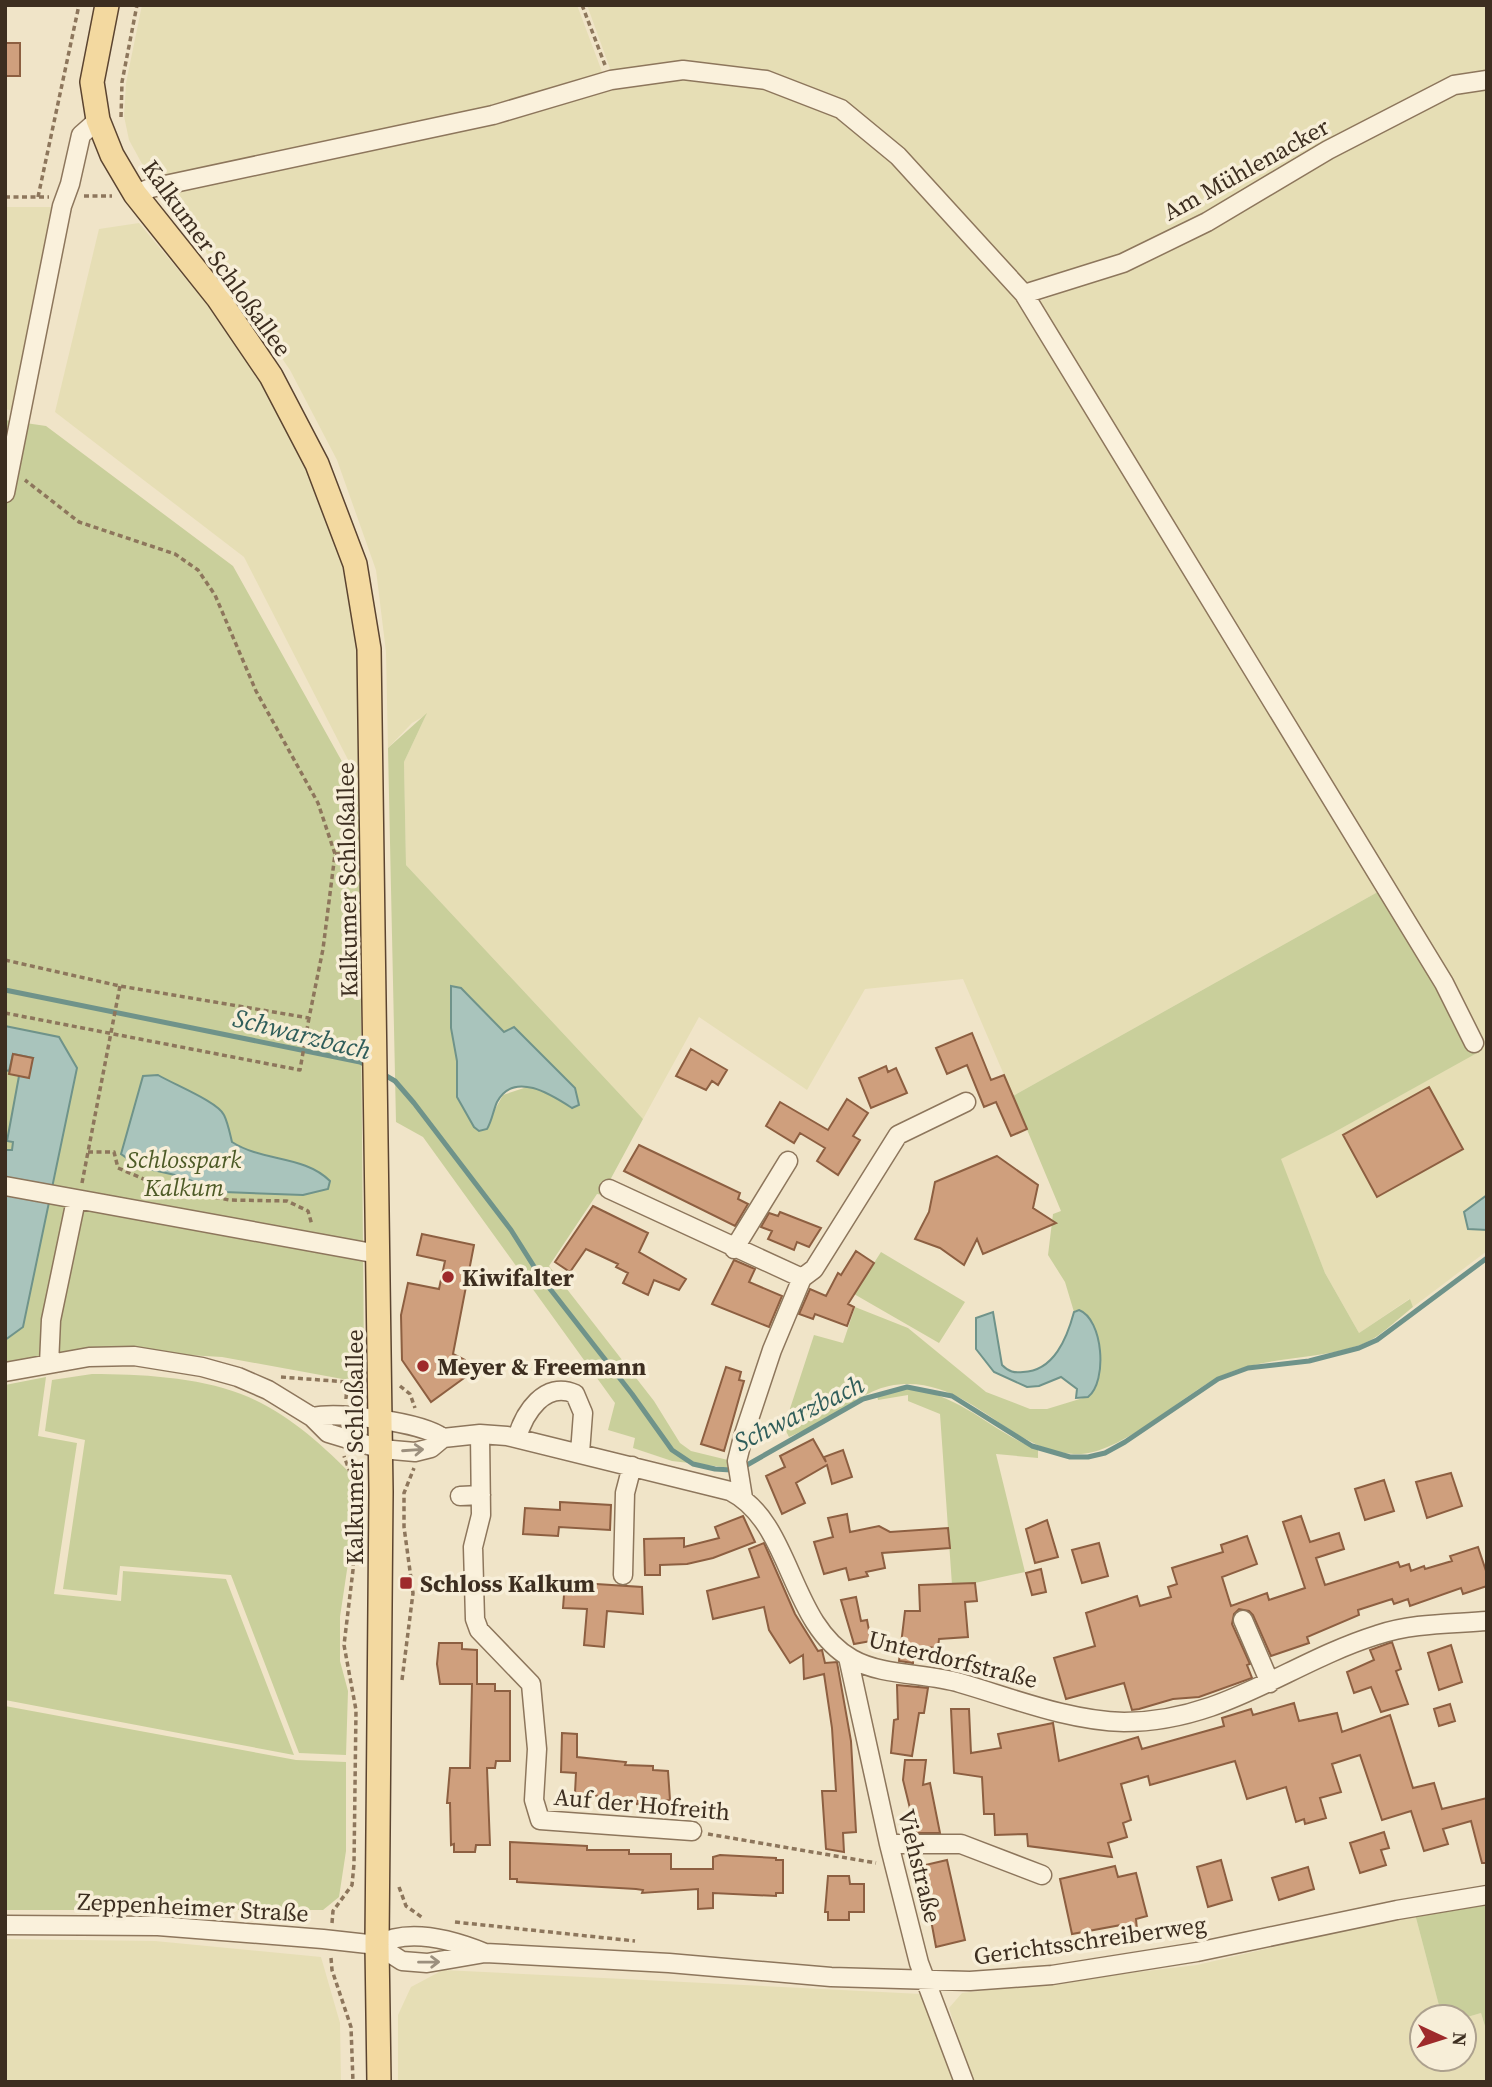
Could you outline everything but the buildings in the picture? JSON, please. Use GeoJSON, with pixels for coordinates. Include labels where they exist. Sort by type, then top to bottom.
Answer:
{"type":"FeatureCollection","features":[{"type":"Feature","properties":{"kind":"main road","name":"Kalkumer Schloßallee"},"geometry":{"type":"LineString","coordinates":[[107,5],[92,82],[98,120],[112,155],[135,194],[218,298],[271,376],[317,464],[355,564],[369,649],[381,1449],[377,1945],[379,2082]]}},
{"type":"Feature","properties":{"kind":"street"},"geometry":{"type":"LineString","coordinates":[[135,194],[151,188],[493,115],[611,80],[683,70],[766,80],[841,109],[898,156],[1024,294],[1444,983],[1474,1043]]}},
{"type":"Feature","properties":{"kind":"street","name":"Am Mühlenacker"},"geometry":{"type":"LineString","coordinates":[[1024,294],[1123,263],[1207,222],[1328,150],[1454,85],[1487,80]]}},
{"type":"Feature","properties":{"kind":"street"},"geometry":{"type":"LineString","coordinates":[[5,493],[81,135],[98,120]]}},
{"type":"Feature","properties":{"kind":"street"},"geometry":{"type":"LineString","coordinates":[[743,1498],[738,1467],[772,1350],[802,1278],[814,1269],[898,1135],[966,1102]]}},
{"type":"Feature","properties":{"kind":"street"},"geometry":{"type":"LineString","coordinates":[[734,1249],[788,1161]]}},
{"type":"Feature","properties":{"kind":"street"},"geometry":{"type":"LineString","coordinates":[[5,1186],[378,1254]]}},
{"type":"Feature","properties":{"kind":"street"},"geometry":{"type":"LineString","coordinates":[[609,1189],[734,1249],[802,1278]]}},
{"type":"Feature","properties":{"kind":"street"},"geometry":{"type":"LineString","coordinates":[[48,1364],[51,1320],[76,1200]]}},
{"type":"Feature","properties":{"kind":"street"},"geometry":{"type":"LineString","coordinates":[[5,1372],[89,1357],[134,1356],[202,1367],[268,1390],[312,1417],[327,1433],[381,1449],[415,1452]]}},
{"type":"Feature","properties":{"kind":"street"},"geometry":{"type":"LineString","coordinates":[[517,1438],[521,1424],[537,1401],[549,1393],[567,1390],[575,1394],[583,1413],[580,1453]]}},
{"type":"Feature","properties":{"kind":"street","name":"Unterdorfstraße"},"geometry":{"type":"LineString","coordinates":[[312,1417],[329,1413],[380,1421],[416,1427],[434,1432],[443,1438]]}},
{"type":"Feature","properties":{"kind":"street","name":"Unterdorfstraße"},"geometry":{"type":"LineString","coordinates":[[415,1452],[431,1447],[443,1438],[480,1434],[517,1438],[730,1491],[743,1498],[760,1514],[817,1626],[848,1657],[863,1665],[941,1677],[1079,1717],[1122,1722],[1185,1714],[1237,1699],[1338,1649],[1378,1634],[1411,1627],[1487,1621]]}},
{"type":"Feature","properties":{"kind":"street","name":"Auf der Hofreith"},"geometry":{"type":"LineString","coordinates":[[480,1434],[481,1515],[465,1547],[466,1595],[478,1630],[531,1684],[537,1749],[534,1800],[541,1820],[692,1832]]}},
{"type":"Feature","properties":{"kind":"street"},"geometry":{"type":"LineString","coordinates":[[623,1576],[625,1493],[632,1466]]}},
{"type":"Feature","properties":{"kind":"street"},"geometry":{"type":"LineString","coordinates":[[460,1496],[481,1495]]}},
{"type":"Feature","properties":{"kind":"street"},"geometry":{"type":"LineString","coordinates":[[1243,1620],[1270,1683]]}},
{"type":"Feature","properties":{"kind":"street","name":"Viehstraße"},"geometry":{"type":"LineString","coordinates":[[848,1657],[909,1925],[925,1981],[964,2082]]}},
{"type":"Feature","properties":{"kind":"street"},"geometry":{"type":"LineString","coordinates":[[889,1844],[961,1844],[1042,1875]]}},
{"type":"Feature","properties":{"kind":"street","name":"Gerichtsschreiberweg"},"geometry":{"type":"LineString","coordinates":[[377,1945],[403,1935],[444,1940],[485,1953],[925,1981],[1018,1978],[1107,1967],[1487,1895]]}},
{"type":"Feature","properties":{"kind":"street","name":"Zeppenheimer Straße"},"geometry":{"type":"LineString","coordinates":[[5,1925],[158,1926],[377,1945]]}},
{"type":"Feature","properties":{"kind":"street","name":"Gerichtsschreiberweg"},"geometry":{"type":"LineString","coordinates":[[377,1945],[402,1961],[414,1962],[450,1961],[485,1953]]}},
{"type":"Feature","properties":{"kind":"path"},"geometry":{"type":"LineString","coordinates":[[5,197],[38,197],[79,5]]}},
{"type":"Feature","properties":{"kind":"path"},"geometry":{"type":"LineString","coordinates":[[123,127],[120,115],[122,82],[137,5]]}},
{"type":"Feature","properties":{"kind":"path"},"geometry":{"type":"LineString","coordinates":[[582,5],[611,80]]}},
{"type":"Feature","properties":{"kind":"path"},"geometry":{"type":"LineString","coordinates":[[66,196],[135,194]]}},
{"type":"Feature","properties":{"kind":"path"},"geometry":{"type":"LineString","coordinates":[[5,1013],[112,1031],[300,1070],[323,949],[335,854],[318,803],[256,691],[206,579],[175,554],[79,522],[10,468]]}},
{"type":"Feature","properties":{"kind":"path"},"geometry":{"type":"LineString","coordinates":[[335,854],[352,852]]}},
{"type":"Feature","properties":{"kind":"path"},"geometry":{"type":"LineString","coordinates":[[5,960],[120,986],[309,1018]]}},
{"type":"Feature","properties":{"kind":"path"},"geometry":{"type":"LineString","coordinates":[[76,1200],[120,986]]}},
{"type":"Feature","properties":{"kind":"path"},"geometry":{"type":"LineString","coordinates":[[88,1152],[114,1152],[118,1168],[160,1186],[229,1200],[287,1201],[307,1211],[313,1229],[312,1242]]}},
{"type":"Feature","properties":{"kind":"path"},"geometry":{"type":"LineString","coordinates":[[276,1377],[364,1383]]}},
{"type":"Feature","properties":{"kind":"path"},"geometry":{"type":"LineString","coordinates":[[401,1689],[414,1593],[404,1527],[404,1493],[414,1472],[415,1452]]}},
{"type":"Feature","properties":{"kind":"path"},"geometry":{"type":"LineString","coordinates":[[344,1460],[357,1491],[354,1570],[344,1645],[356,1710],[354,1864],[352,1885],[346,1898],[333,1911],[332,1970],[351,2027],[354,2082]]}},
{"type":"Feature","properties":{"kind":"path","name":"Auf der Hofreith"},"geometry":{"type":"LineString","coordinates":[[692,1832],[895,1866]]}},
{"type":"Feature","properties":{"kind":"shaded area"},"geometry":{"type":"Polygon","coordinates":[[[142,5],[577,5],[604,77],[492,110],[152,182],[129,140],[124,116],[126,83],[142,5]]]}},
{"type":"Feature","properties":{"kind":"shaded area"},"geometry":{"type":"Polygon","coordinates":[[[587,5],[1487,5],[1487,73],[1120,259],[1029,290],[901,154],[767,75],[612,74],[587,5]]]}},
{"type":"Feature","properties":{"kind":"shaded area"},"geometry":{"type":"Polygon","coordinates":[[[683,75],[765,85],[838,114],[896,161],[1020,295],[1383,889],[1013,1096],[963,979],[865,989],[807,1090],[699,1017],[643,1119],[406,865],[404,762],[426,715],[412,723],[388,748],[386,652],[376,570],[337,460],[290,370],[233,287],[160,193],[615,83],[683,75]]]}},
{"type":"Feature","properties":{"kind":"shaded area"},"geometry":{"type":"Polygon","coordinates":[[[1487,85],[1487,1251],[1413,1307],[1409,1299],[1359,1333],[1325,1273],[1280,1158],[1333,1133],[1481,1050],[1445,981],[1037,302],[1126,269],[1211,230],[1331,154],[1458,90],[1487,85]]]}},
{"type":"Feature","properties":{"kind":"shaded area"},"geometry":{"type":"Polygon","coordinates":[[[5,207],[59,207],[14,411],[5,409],[5,207]]]}},
{"type":"Feature","properties":{"kind":"shaded area"},"geometry":{"type":"Polygon","coordinates":[[[139,223],[206,303],[261,383],[309,472],[342,565],[357,649],[361,785],[244,557],[55,412],[99,229],[139,223]]]}},
{"type":"Feature","properties":{"kind":"shaded area"},"geometry":{"type":"Polygon","coordinates":[[[1415,1914],[1438,2003],[1408,2003],[1408,2073],[1478,2073],[1478,2014],[1481,2013],[1487,2034],[1487,2082],[972,2082],[949,2008],[962,1993],[1197,1965],[1415,1914]]]}},
{"type":"Feature","properties":{"kind":"shaded area"},"geometry":{"type":"Polygon","coordinates":[[[5,1939],[155,1941],[321,1957],[340,2023],[341,2082],[5,2082],[5,1939]]]}},
{"type":"Feature","properties":{"kind":"shaded area"},"geometry":{"type":"Polygon","coordinates":[[[443,1970],[921,1994],[955,2082],[398,2082],[398,2015],[411,1987],[443,1970]]]}},
{"type":"Feature","properties":{"kind":"green space","name":"Schlosspark Kalkum"},"geometry":{"type":"Polygon","coordinates":[[[5,420],[46,426],[233,566],[359,792],[364,1362],[348,1380],[222,1357],[84,1349],[5,1362],[5,420]]]}},
{"type":"Feature","properties":{"kind":"green space"},"geometry":{"type":"Polygon","coordinates":[[[427,713],[404,762],[406,865],[643,1119],[602,1195],[597,1194],[549,1266],[654,1401],[680,1443],[691,1451],[732,1461],[732,1468],[672,1461],[633,1448],[635,1438],[608,1430],[615,1403],[423,1137],[396,1122],[388,748],[427,713]],[[452,986],[451,1028],[457,1061],[457,1097],[493,1113],[503,1095],[530,1086],[579,1105],[575,1088],[514,1027],[504,1032],[467,993],[452,986]]]}},
{"type":"Feature","properties":{"kind":"green space"},"geometry":{"type":"Polygon","coordinates":[[[1383,889],[1477,1053],[1281,1159],[1325,1273],[1359,1333],[1410,1299],[1413,1307],[1379,1334],[1357,1346],[1250,1366],[1217,1378],[1128,1437],[1091,1452],[1074,1454],[1049,1449],[1027,1440],[963,1400],[941,1390],[916,1384],[889,1386],[873,1392],[789,1437],[784,1427],[814,1335],[843,1343],[855,1307],[908,1328],[986,1392],[1030,1409],[1047,1409],[1083,1398],[1101,1358],[1086,1315],[1076,1310],[1074,1312],[1065,1282],[1048,1255],[1053,1214],[1061,1211],[1013,1096],[1383,889]]]}},
{"type":"Feature","properties":{"kind":"green space"},"geometry":{"type":"Polygon","coordinates":[[[881,1252],[965,1302],[939,1343],[854,1294],[881,1252]]]}},
{"type":"Feature","properties":{"kind":"green space"},"geometry":{"type":"Polygon","coordinates":[[[92,1374],[187,1380],[241,1394],[272,1409],[302,1429],[354,1477],[355,1516],[340,1617],[340,1661],[348,1691],[346,1755],[299,1753],[231,1575],[120,1566],[117,1595],[63,1589],[85,1440],[45,1431],[52,1380],[92,1374]]]}},
{"type":"Feature","properties":{"kind":"green space"},"geometry":{"type":"Polygon","coordinates":[[[46,1377],[38,1436],[77,1443],[54,1594],[121,1601],[123,1571],[226,1579],[294,1755],[5,1700],[5,1385],[46,1377]]]}},
{"type":"Feature","properties":{"kind":"green space"},"geometry":{"type":"Polygon","coordinates":[[[908,1388],[945,1398],[1038,1450],[1038,1458],[996,1454],[1025,1572],[952,1585],[940,1414],[908,1401],[908,1395],[878,1400],[877,1395],[908,1388]]]}},
{"type":"Feature","properties":{"kind":"green space"},"geometry":{"type":"Polygon","coordinates":[[[5,1706],[296,1760],[346,1762],[346,1851],[339,1897],[323,1910],[5,1910],[5,1706]]]}},
{"type":"Feature","properties":{"kind":"green space"},"geometry":{"type":"Polygon","coordinates":[[[1487,1903],[1487,2033],[1481,2013],[1478,2014],[1478,2003],[1438,2003],[1415,1914],[1487,1903]]]}},
{"type":"Feature","properties":{"kind":"water"},"geometry":{"type":"Polygon","coordinates":[[[451,986],[461,988],[504,1032],[514,1027],[575,1088],[579,1105],[572,1108],[533,1088],[513,1088],[504,1093],[497,1102],[487,1129],[479,1131],[474,1127],[457,1097],[457,1061],[451,1028],[451,986]]]}},
{"type":"Feature","properties":{"kind":"water"},"geometry":{"type":"Polygon","coordinates":[[[5,1026],[59,1037],[77,1068],[23,1327],[5,1340],[5,1150],[12,1150],[13,1142],[7,1141],[19,1076],[33,1058],[13,1054],[9,1071],[5,1070],[5,1026]]]}},
{"type":"Feature","properties":{"kind":"water"},"geometry":{"type":"Polygon","coordinates":[[[158,1075],[205,1099],[220,1110],[227,1121],[232,1142],[257,1153],[308,1167],[330,1181],[328,1189],[303,1195],[224,1192],[175,1175],[140,1167],[121,1154],[143,1076],[158,1075]]]}},
{"type":"Feature","properties":{"kind":"water"},"geometry":{"type":"Polygon","coordinates":[[[1487,1195],[1487,1230],[1468,1229],[1464,1212],[1487,1195]]]}},
{"type":"Feature","properties":{"kind":"water"},"geometry":{"type":"Polygon","coordinates":[[[1079,1310],[1093,1325],[1100,1351],[1098,1378],[1088,1397],[1076,1398],[1077,1389],[1061,1377],[1039,1386],[1027,1387],[994,1372],[976,1349],[976,1318],[993,1312],[1002,1365],[1014,1372],[1034,1370],[1043,1366],[1058,1351],[1074,1312],[1079,1310]]]}},
{"type":"Feature","properties":{"kind":"waterway","name":"Schwarzbach"},"geometry":{"type":"LineString","coordinates":[[5,990],[360,1062],[368,1066]]}},
{"type":"Feature","properties":{"kind":"waterway","name":"Schwarzbach"},"geometry":{"type":"LineString","coordinates":[[383,1074],[395,1081],[414,1103],[511,1230],[540,1276],[672,1450],[693,1464],[715,1469],[731,1470],[747,1465],[863,1399],[907,1387],[952,1396],[1032,1446],[1070,1457],[1105,1453],[1218,1379],[1248,1368],[1309,1361],[1359,1348],[1377,1340],[1487,1258]]}},
{"type":"Feature","properties":{"kind":"place","name":"Kiwifalter"},"geometry":{"type":"Point","coordinates":[448,1277]}},
{"type":"Feature","properties":{"kind":"place","name":"Meyer & Freemann"},"geometry":{"type":"Point","coordinates":[423,1366]}},
{"type":"Feature","properties":{"kind":"place","name":"Schloss Kalkum"},"geometry":{"type":"Point","coordinates":[406,1583]}}]}
